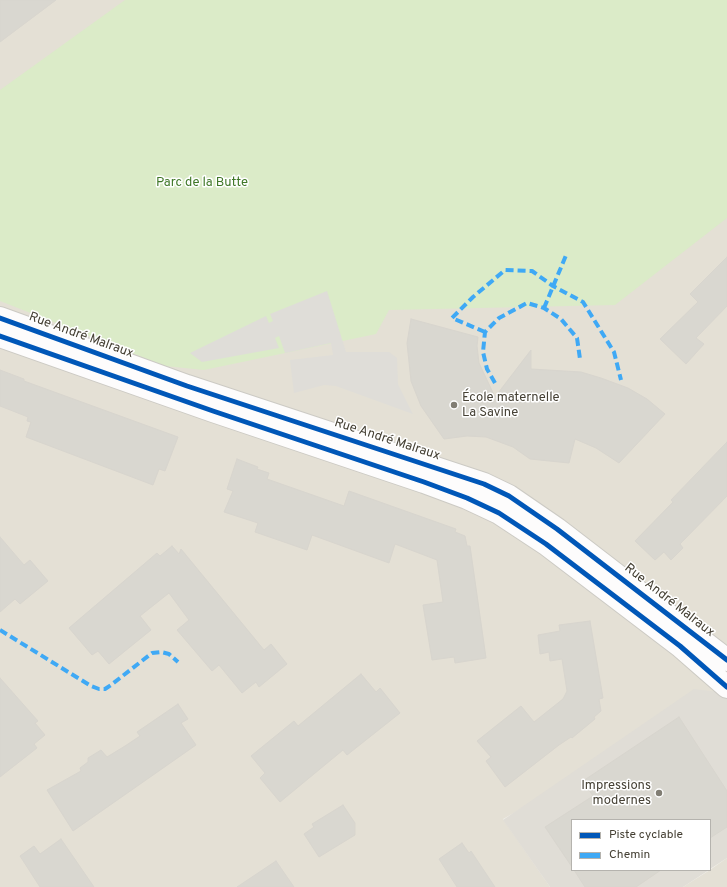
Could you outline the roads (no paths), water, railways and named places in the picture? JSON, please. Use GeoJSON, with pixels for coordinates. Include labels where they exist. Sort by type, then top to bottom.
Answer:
{"type":"FeatureCollection","features":[{"type":"Feature","properties":{"kind":"street","name":"Rue André Malraux"},"geometry":{"type":"LineString","coordinates":[[0,318],[187,386],[484,484],[509,496],[557,528],[727,660]]}},
{"type":"Feature","properties":{"kind":"street","name":"Rue André Malraux"},"geometry":{"type":"LineString","coordinates":[[0,336],[213,411],[424,482],[499,513],[546,544],[668,636],[727,687]]}},
{"type":"Feature","properties":{"kind":"place","name":"École maternelle La Savine"},"geometry":{"type":"Point","coordinates":[454,405]}},
{"type":"Feature","properties":{"kind":"place","name":"Impressions modernes"},"geometry":{"type":"Point","coordinates":[659,793]}},
{"type":"Feature","properties":{"kind":"park label","name":"Parc de la Butte"},"geometry":{"type":"Point","coordinates":[202,183]}}]}
